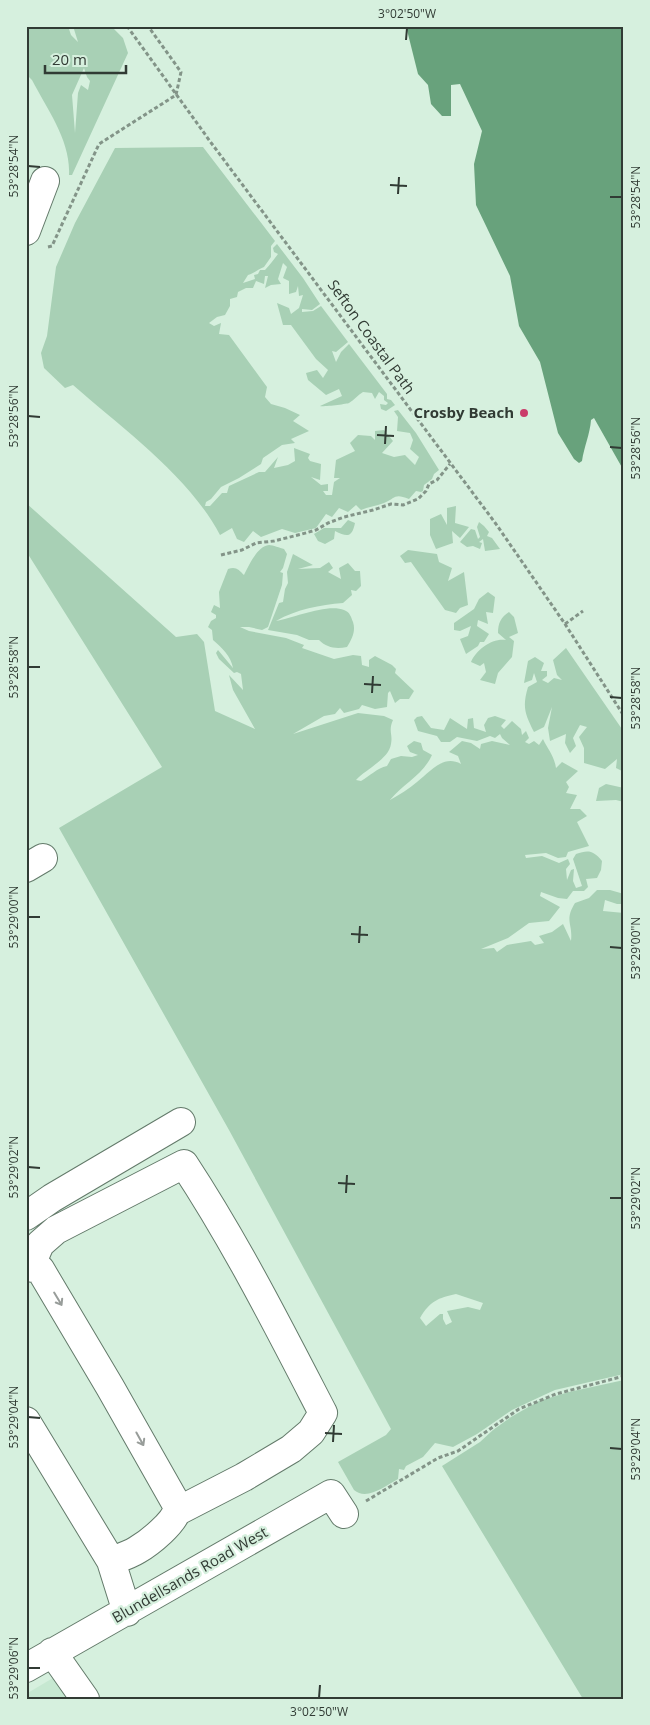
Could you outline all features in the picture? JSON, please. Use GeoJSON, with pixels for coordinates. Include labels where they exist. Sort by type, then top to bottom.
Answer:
{"type":"FeatureCollection","features":[{"type":"Feature","properties":{"kind":"street"},"geometry":{"type":"LineString","coordinates":[[35,240],[45,181]]}},
{"type":"Feature","properties":{"kind":"street"},"geometry":{"type":"LineString","coordinates":[[26,1216],[52,1198],[181,1122]]}},
{"type":"Feature","properties":{"kind":"street"},"geometry":{"type":"LineString","coordinates":[[110,1561],[137,1550],[171,1522],[178,1511],[244,1477],[291,1448],[311,1432],[323,1413],[268,1306],[200,1187],[184,1164],[56,1230],[40,1244],[28,1267],[40,1269],[110,1387],[178,1511]]}},
{"type":"Feature","properties":{"kind":"street"},"geometry":{"type":"LineString","coordinates":[[26,1421],[110,1561],[127,1612]]}},
{"type":"Feature","properties":{"kind":"street","name":"Blundellsands Road West"},"geometry":{"type":"LineString","coordinates":[[26,1668],[332,1494],[344,1514]]}},
{"type":"Feature","properties":{"kind":"street"},"geometry":{"type":"LineString","coordinates":[[52,1652],[85,1699]]}},
{"type":"Feature","properties":{"kind":"path","name":"Sefton Coastal Path"},"geometry":{"type":"LineString","coordinates":[[128,26],[176,95],[496,524],[565,624],[624,716]]}},
{"type":"Feature","properties":{"kind":"path"},"geometry":{"type":"LineString","coordinates":[[35,240],[52,246],[99,144],[176,95],[181,72],[148,26]]}},
{"type":"Feature","properties":{"kind":"path"},"geometry":{"type":"LineString","coordinates":[[221,555],[242,550],[256,543],[274,541],[316,530],[328,522],[391,504],[403,505],[418,499],[426,491],[429,484],[437,480],[450,464]]}},
{"type":"Feature","properties":{"kind":"path"},"geometry":{"type":"LineString","coordinates":[[565,624],[583,611]]}},
{"type":"Feature","properties":{"kind":"path"},"geometry":{"type":"LineString","coordinates":[[344,1514],[438,1458],[458,1450],[519,1409],[556,1394],[624,1376]]}},
{"type":"Feature","properties":{"kind":"shaded area"},"geometry":{"type":"Polygon","coordinates":[[[26,26],[68,26],[71,35],[78,42],[73,26],[111,26],[123,38],[128,53],[72,175],[69,175],[69,162],[57,126],[32,80],[26,74],[26,26]],[[84,68],[72,95],[75,133],[78,93],[81,85],[88,90],[90,81],[84,68]]]}},
{"type":"Feature","properties":{"kind":"shaded area"},"geometry":{"type":"Polygon","coordinates":[[[406,26],[624,26],[624,471],[594,418],[591,420],[582,461],[579,463],[574,459],[558,433],[540,362],[519,326],[510,276],[476,205],[474,164],[482,131],[460,84],[451,85],[451,116],[442,116],[431,104],[428,85],[418,74],[406,26]]]}},
{"type":"Feature","properties":{"kind":"shaded area"},"geometry":{"type":"Polygon","coordinates":[[[203,147],[275,241],[271,246],[271,257],[264,267],[248,275],[243,283],[255,279],[254,275],[269,266],[278,254],[274,252],[273,248],[277,244],[320,304],[312,310],[302,309],[302,312],[313,311],[321,306],[348,342],[336,352],[332,351],[336,362],[341,352],[349,344],[387,394],[387,399],[391,400],[395,405],[386,411],[381,409],[380,404],[386,405],[388,403],[384,400],[384,396],[379,392],[375,399],[372,393],[363,392],[349,403],[320,406],[342,396],[339,389],[326,395],[308,380],[306,373],[317,370],[323,378],[328,370],[316,359],[291,325],[283,325],[277,303],[289,308],[291,314],[299,308],[303,295],[299,296],[298,286],[296,292],[289,294],[289,281],[283,278],[287,267],[283,263],[278,279],[281,284],[265,288],[268,276],[265,276],[264,284],[256,281],[253,288],[246,288],[238,292],[237,297],[230,299],[230,306],[225,315],[217,317],[209,323],[214,326],[221,323],[219,334],[229,335],[267,387],[265,397],[271,404],[300,415],[293,421],[309,431],[291,439],[295,443],[282,445],[263,458],[261,464],[221,487],[206,502],[205,506],[210,506],[222,493],[227,493],[229,486],[259,472],[265,472],[278,457],[274,468],[288,465],[295,461],[294,448],[310,454],[308,458],[310,461],[321,464],[320,480],[311,477],[321,485],[328,484],[328,491],[323,491],[326,495],[332,495],[334,482],[340,478],[334,478],[336,460],[355,451],[350,443],[358,435],[371,436],[375,440],[375,431],[384,430],[393,441],[382,453],[394,457],[405,455],[415,465],[419,457],[410,449],[413,440],[410,433],[397,431],[398,417],[394,411],[398,410],[416,433],[439,470],[424,485],[423,491],[416,491],[409,499],[398,496],[384,503],[361,510],[356,505],[348,512],[339,508],[332,517],[326,514],[316,528],[295,533],[282,529],[261,537],[253,531],[244,542],[237,539],[232,528],[220,535],[207,513],[191,493],[154,454],[73,385],[65,388],[44,368],[41,353],[47,336],[56,267],[75,223],[115,148],[203,147]]]}},
{"type":"Feature","properties":{"kind":"shaded area"},"geometry":{"type":"Polygon","coordinates":[[[26,503],[176,637],[197,634],[204,642],[215,711],[255,729],[233,690],[229,675],[243,690],[241,674],[234,673],[219,659],[216,653],[218,650],[233,668],[223,649],[213,640],[212,630],[208,627],[211,621],[216,618],[216,615],[211,612],[214,605],[220,608],[219,592],[228,569],[235,568],[244,575],[254,557],[265,546],[271,545],[284,549],[287,554],[280,572],[283,573],[282,585],[268,627],[262,630],[240,627],[249,631],[286,638],[304,645],[302,648],[334,659],[353,655],[361,656],[362,665],[369,667],[369,660],[375,656],[392,665],[396,669],[395,673],[414,691],[409,699],[400,699],[395,703],[390,691],[388,693],[387,707],[375,709],[362,705],[359,709],[344,713],[340,708],[335,714],[324,716],[293,734],[358,713],[384,716],[393,720],[391,741],[386,754],[356,780],[361,781],[377,770],[387,766],[391,759],[401,756],[412,757],[418,755],[410,752],[407,746],[414,741],[421,743],[423,750],[432,755],[418,774],[390,800],[414,785],[437,766],[448,761],[461,764],[458,756],[449,752],[462,741],[471,743],[480,749],[481,744],[492,741],[510,745],[500,734],[495,738],[490,736],[477,741],[457,737],[450,742],[441,742],[437,736],[418,731],[414,720],[422,716],[431,728],[444,730],[450,718],[467,729],[468,719],[473,718],[474,728],[486,732],[484,725],[488,718],[495,716],[506,720],[501,726],[504,729],[512,721],[521,729],[522,735],[526,731],[529,738],[525,742],[529,744],[534,741],[539,745],[543,739],[556,768],[562,762],[578,771],[566,782],[569,787],[566,793],[577,795],[570,809],[580,809],[587,816],[577,822],[589,846],[568,852],[566,857],[558,858],[546,853],[525,855],[526,858],[542,856],[559,863],[568,859],[570,864],[566,869],[567,880],[571,870],[574,869],[573,881],[576,888],[582,886],[573,859],[576,854],[590,852],[602,861],[601,870],[597,878],[586,879],[588,887],[584,891],[573,891],[567,899],[541,892],[540,896],[560,907],[549,921],[529,923],[508,938],[481,949],[494,948],[497,952],[507,945],[531,941],[535,945],[544,943],[539,936],[552,932],[563,924],[571,941],[569,918],[575,903],[589,898],[597,890],[610,890],[624,894],[624,904],[605,900],[603,911],[624,913],[624,1374],[555,1390],[512,1410],[477,1434],[453,1447],[435,1443],[423,1457],[406,1466],[404,1470],[399,1469],[398,1479],[376,1491],[365,1494],[354,1490],[338,1462],[386,1435],[391,1429],[229,1130],[59,828],[162,767],[26,551],[26,503]],[[456,1294],[450,1295],[431,1304],[420,1318],[426,1326],[440,1314],[443,1314],[446,1325],[452,1322],[447,1311],[468,1307],[480,1310],[483,1303],[456,1294]]]}},
{"type":"Feature","properties":{"kind":"shaded area"},"geometry":{"type":"Polygon","coordinates":[[[456,506],[455,523],[469,527],[460,538],[452,531],[453,543],[436,549],[430,535],[430,519],[441,514],[447,525],[447,508],[456,506]]]}},
{"type":"Feature","properties":{"kind":"shaded area"},"geometry":{"type":"Polygon","coordinates":[[[348,520],[355,523],[351,534],[346,535],[335,531],[334,539],[325,544],[318,541],[314,534],[324,528],[341,528],[348,520]]]}},
{"type":"Feature","properties":{"kind":"shaded area"},"geometry":{"type":"Polygon","coordinates":[[[479,522],[489,532],[487,536],[492,538],[500,549],[485,551],[483,539],[479,542],[482,543],[480,549],[473,546],[467,547],[460,542],[471,529],[475,530],[478,539],[480,537],[477,527],[479,522]]]}},
{"type":"Feature","properties":{"kind":"shaded area"},"geometry":{"type":"Polygon","coordinates":[[[408,550],[437,554],[439,562],[452,568],[448,581],[464,572],[468,605],[460,608],[456,613],[445,610],[411,562],[405,563],[400,556],[408,550]]]}},
{"type":"Feature","properties":{"kind":"shaded area"},"geometry":{"type":"Polygon","coordinates":[[[293,554],[313,565],[298,569],[320,568],[329,562],[333,568],[328,572],[341,579],[339,568],[348,563],[355,571],[360,571],[361,586],[356,591],[351,590],[352,595],[343,603],[309,608],[292,613],[276,621],[329,608],[344,610],[350,615],[354,625],[353,635],[347,647],[332,647],[325,645],[319,640],[309,640],[297,635],[268,630],[279,603],[283,602],[288,583],[287,572],[293,554]]]}},
{"type":"Feature","properties":{"kind":"shaded area"},"geometry":{"type":"Polygon","coordinates":[[[488,592],[495,597],[493,613],[486,612],[488,624],[478,620],[477,626],[489,634],[484,642],[480,642],[478,646],[466,654],[460,639],[468,636],[471,626],[460,631],[454,630],[454,623],[474,609],[479,599],[488,592]]]}},
{"type":"Feature","properties":{"kind":"shaded area"},"geometry":{"type":"Polygon","coordinates":[[[509,612],[514,617],[518,633],[509,637],[514,641],[512,657],[498,673],[495,684],[480,680],[486,672],[484,663],[480,666],[471,662],[486,645],[495,641],[506,640],[498,633],[498,629],[502,618],[509,612]]]}},
{"type":"Feature","properties":{"kind":"shaded area"},"geometry":{"type":"Polygon","coordinates":[[[566,648],[624,732],[624,772],[616,768],[617,759],[605,769],[584,763],[584,748],[579,737],[587,727],[580,725],[573,738],[576,746],[570,753],[565,743],[566,734],[550,741],[548,728],[552,707],[544,727],[534,732],[531,726],[525,710],[525,700],[528,687],[537,682],[534,673],[532,680],[524,683],[528,661],[535,657],[544,663],[541,671],[547,671],[547,676],[542,680],[548,683],[554,678],[562,680],[557,675],[553,660],[566,648]]]}},
{"type":"Feature","properties":{"kind":"shaded area"},"geometry":{"type":"Polygon","coordinates":[[[606,784],[624,788],[624,802],[616,800],[596,801],[599,788],[606,784]]]}},
{"type":"Feature","properties":{"kind":"shaded area"},"geometry":{"type":"Polygon","coordinates":[[[624,1380],[624,1699],[583,1699],[442,1466],[480,1442],[511,1417],[539,1401],[569,1392],[624,1380]]]}},
{"type":"Feature","properties":{"kind":"shaded area"},"geometry":{"type":"Polygon","coordinates":[[[53,1678],[68,1699],[26,1699],[26,1694],[53,1678]]]}},
{"type":"Feature","properties":{"kind":"place","name":"Crosby Beach"},"geometry":{"type":"Point","coordinates":[524,413]}}]}
